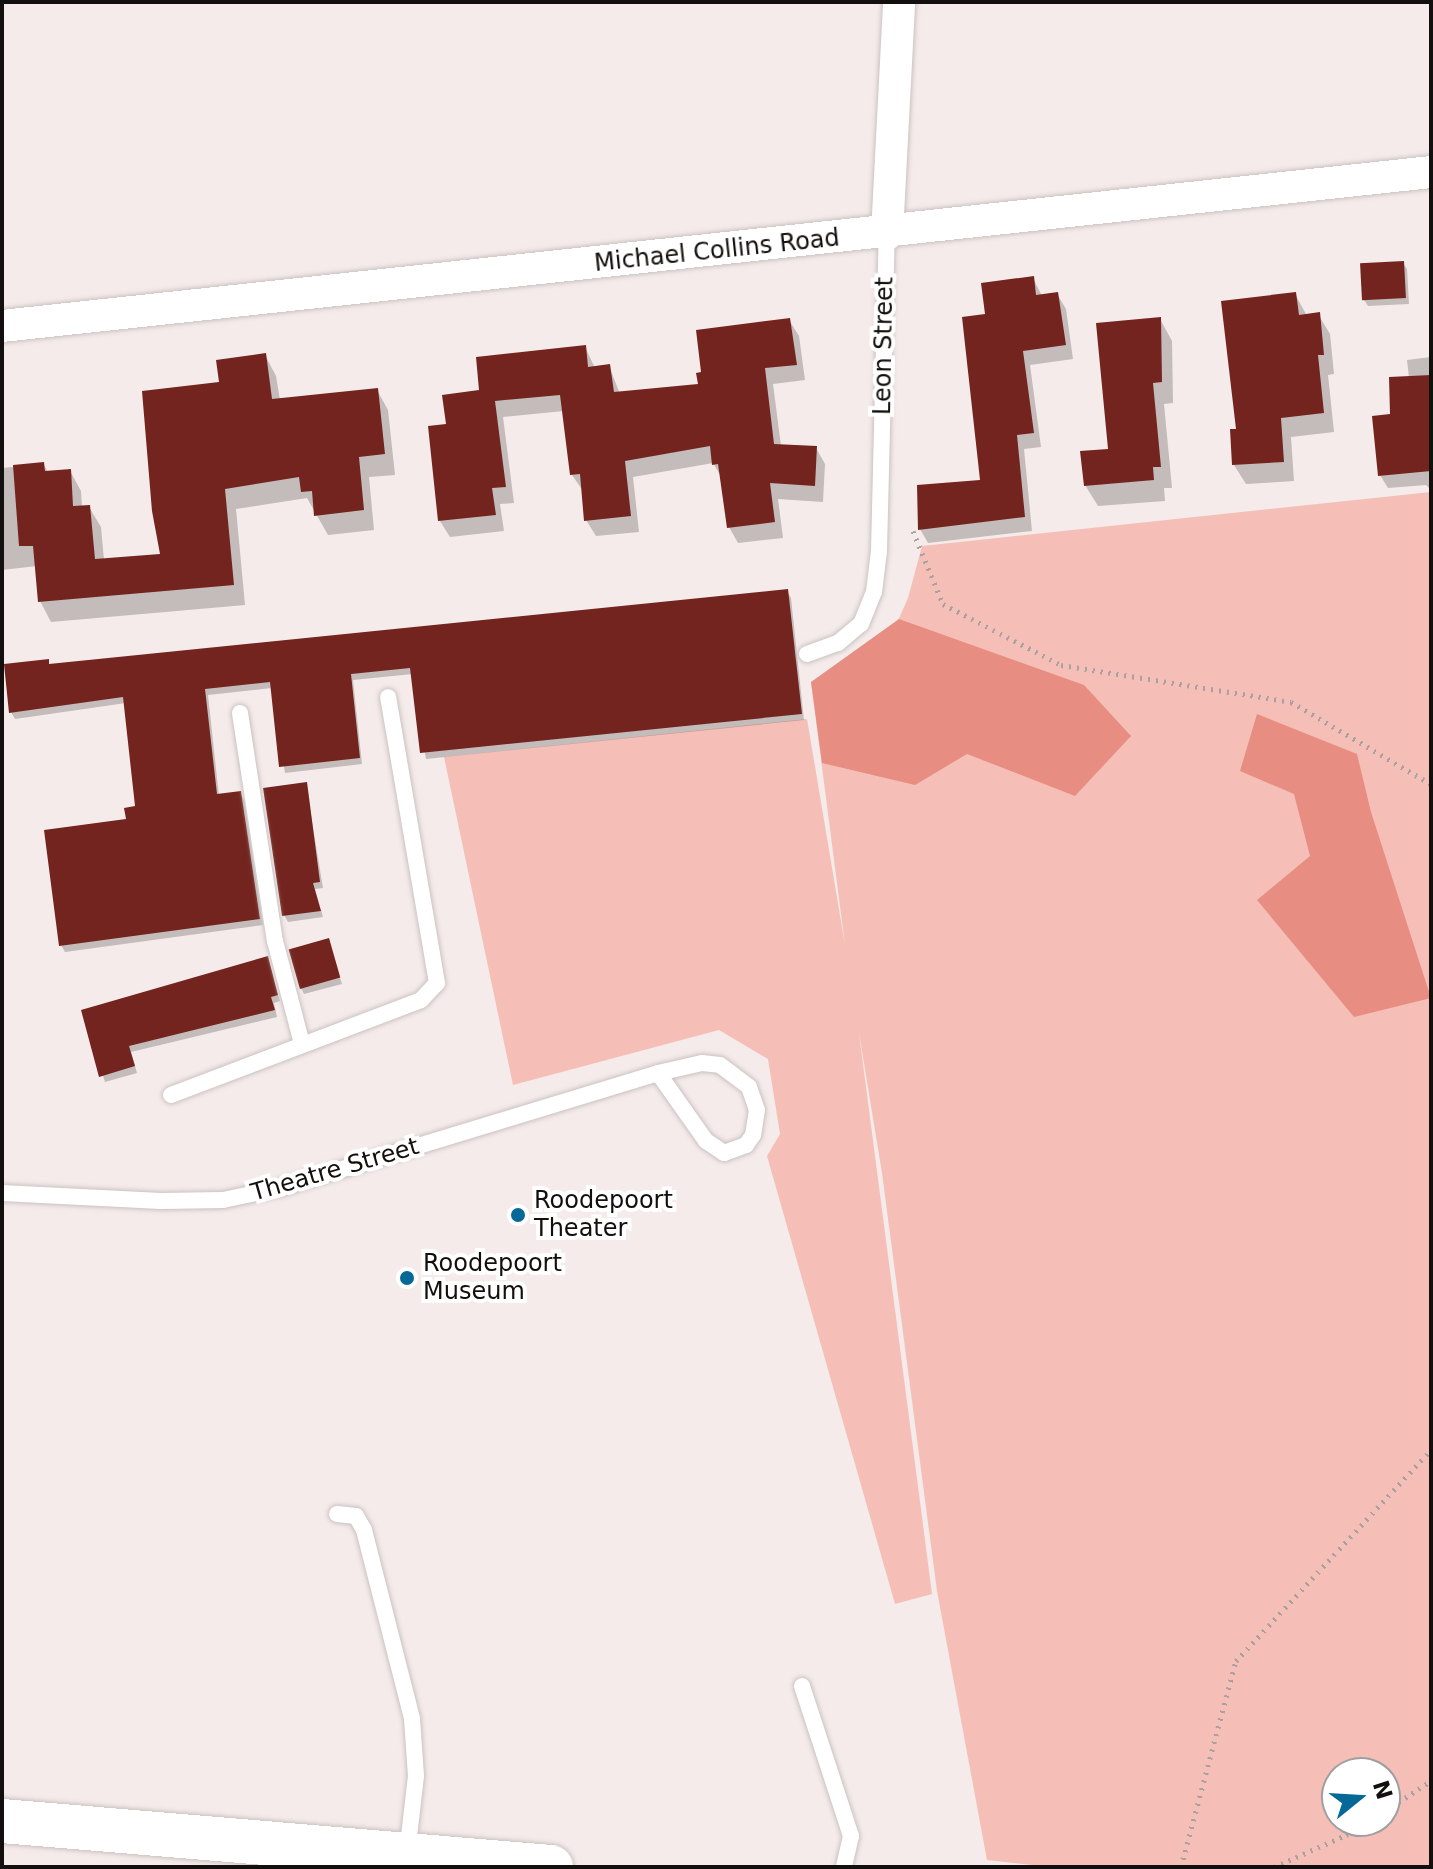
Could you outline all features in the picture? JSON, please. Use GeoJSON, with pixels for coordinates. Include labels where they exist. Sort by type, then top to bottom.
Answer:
{"type":"FeatureCollection","features":[{"type":"Feature","properties":{"kind":"main road"},"geometry":{"type":"LineString","coordinates":[[2,1821],[382,1858],[551,1867]]}},
{"type":"Feature","properties":{"kind":"street","name":"Leon Street"},"geometry":{"type":"LineString","coordinates":[[887,234],[899,2]]}},
{"type":"Feature","properties":{"kind":"street","name":"Michael Collins Road"},"geometry":{"type":"LineString","coordinates":[[2,326],[887,234],[1431,172]]}},
{"type":"Feature","properties":{"kind":"lane","name":"Leon Street"},"geometry":{"type":"LineString","coordinates":[[807,654],[838,643],[861,624],[874,592],[879,551],[887,234]]}},
{"type":"Feature","properties":{"kind":"lane"},"geometry":{"type":"LineString","coordinates":[[171,1095],[421,1000],[437,983],[388,697]]}},
{"type":"Feature","properties":{"kind":"lane"},"geometry":{"type":"LineString","coordinates":[[240,713],[275,941],[302,1044]]}},
{"type":"Feature","properties":{"kind":"lane","name":"Theatre Street"},"geometry":{"type":"LineString","coordinates":[[2,1193],[161,1201],[223,1200],[280,1188],[658,1073],[712,1063],[740,1078],[749,1087],[757,1110],[753,1135],[746,1145],[724,1153],[706,1141],[658,1073]]}},
{"type":"Feature","properties":{"kind":"lane"},"geometry":{"type":"LineString","coordinates":[[337,1514],[356,1516],[364,1530],[416,1738],[382,1858]]}},
{"type":"Feature","properties":{"kind":"lane"},"geometry":{"type":"LineString","coordinates":[[802,1686],[851,1836],[844,1867]]}},
{"type":"Feature","properties":{"kind":"path"},"geometry":{"type":"LineString","coordinates":[[913,531],[943,604],[1061,665],[1291,702],[1431,784]]}},
{"type":"Feature","properties":{"kind":"path"},"geometry":{"type":"LineString","coordinates":[[1181,1867],[1236,1661],[1431,1450]]}},
{"type":"Feature","properties":{"kind":"path"},"geometry":{"type":"LineString","coordinates":[[1401,1801],[1431,1781]]}},
{"type":"Feature","properties":{"kind":"path"},"geometry":{"type":"LineString","coordinates":[[1274,1867],[1342,1837]]}},
{"type":"Feature","properties":{"kind":"shaded area"},"geometry":{"type":"Polygon","coordinates":[[[1431,492],[1431,1867],[1051,1867],[987,1860],[937,1591],[882,1173],[859,1033],[932,1594],[895,1604],[767,1156],[780,1134],[768,1059],[719,1030],[513,1085],[444,757],[807,719],[845,945],[811,682],[857,668],[889,641],[908,598],[922,546],[1431,492]]]}},
{"type":"Feature","properties":{"kind":"shaded area"},"geometry":{"type":"Polygon","coordinates":[[[899,619],[1084,685],[1131,736],[1075,796],[967,754],[915,785],[822,763],[811,682],[899,619]]]}},
{"type":"Feature","properties":{"kind":"shaded area"},"geometry":{"type":"Polygon","coordinates":[[[1257,714],[1357,754],[1371,812],[1431,998],[1354,1017],[1257,900],[1310,856],[1294,794],[1240,771],[1257,714]]]}},
{"type":"Feature","properties":{"kind":"building"},"geometry":{"type":"Polygon","coordinates":[[[1404,261],[1406,298],[1362,300],[1360,263],[1404,261]]]}},
{"type":"Feature","properties":{"kind":"building"},"geometry":{"type":"Polygon","coordinates":[[[1034,276],[1036,295],[1058,292],[1066,345],[1023,351],[1034,433],[1017,435],[1025,517],[918,530],[917,485],[980,480],[962,317],[985,314],[981,283],[1034,276]]]}},
{"type":"Feature","properties":{"kind":"building"},"geometry":{"type":"Polygon","coordinates":[[[1296,292],[1299,315],[1320,312],[1324,355],[1318,355],[1324,413],[1281,418],[1284,462],[1232,465],[1230,429],[1236,429],[1221,301],[1296,292]]]}},
{"type":"Feature","properties":{"kind":"building"},"geometry":{"type":"Polygon","coordinates":[[[1161,317],[1162,382],[1153,383],[1161,467],[1153,467],[1154,480],[1084,486],[1080,451],[1108,449],[1096,323],[1161,317]]]}},
{"type":"Feature","properties":{"kind":"building"},"geometry":{"type":"Polygon","coordinates":[[[790,318],[797,365],[765,368],[774,444],[817,446],[815,486],[770,483],[775,522],[727,528],[718,464],[712,465],[710,446],[625,461],[631,516],[584,521],[580,474],[570,475],[560,395],[495,401],[506,487],[492,488],[496,515],[438,521],[428,426],[446,424],[442,395],[479,390],[476,357],[586,345],[588,367],[610,364],[614,392],[698,384],[696,373],[701,372],[696,330],[790,318]]]}},
{"type":"Feature","properties":{"kind":"building"},"geometry":{"type":"Polygon","coordinates":[[[266,353],[272,399],[378,388],[385,454],[359,457],[364,510],[314,516],[312,491],[301,492],[299,477],[225,489],[234,585],[38,602],[33,546],[19,546],[13,465],[44,462],[45,471],[71,469],[73,506],[90,505],[95,559],[160,554],[152,511],[142,391],[219,382],[216,360],[266,353]]]}},
{"type":"Feature","properties":{"kind":"building"},"geometry":{"type":"Polygon","coordinates":[[[1431,375],[1431,471],[1378,476],[1372,416],[1390,414],[1389,377],[1431,375]]]}},
{"type":"Feature","properties":{"kind":"building"},"geometry":{"type":"Polygon","coordinates":[[[788,589],[802,714],[420,753],[410,668],[351,674],[360,758],[279,767],[270,682],[205,689],[217,794],[241,791],[260,919],[59,946],[44,830],[126,819],[124,808],[135,806],[123,697],[9,713],[4,664],[49,659],[49,664],[788,589]]]}},
{"type":"Feature","properties":{"kind":"building"},"geometry":{"type":"Polygon","coordinates":[[[307,782],[320,882],[313,883],[321,911],[282,916],[263,788],[307,782]]]}},
{"type":"Feature","properties":{"kind":"building"},"geometry":{"type":"Polygon","coordinates":[[[329,938],[340,977],[300,989],[289,950],[329,938]]]}},
{"type":"Feature","properties":{"kind":"building"},"geometry":{"type":"Polygon","coordinates":[[[268,956],[278,995],[271,997],[275,1010],[129,1046],[135,1066],[99,1077],[81,1010],[268,956]]]}},
{"type":"Feature","properties":{"kind":"place","name":"Roodepoort Theater"},"geometry":{"type":"Point","coordinates":[518,1215]}},
{"type":"Feature","properties":{"kind":"place","name":"Roodepoort Museum"},"geometry":{"type":"Point","coordinates":[407,1278]}}]}
